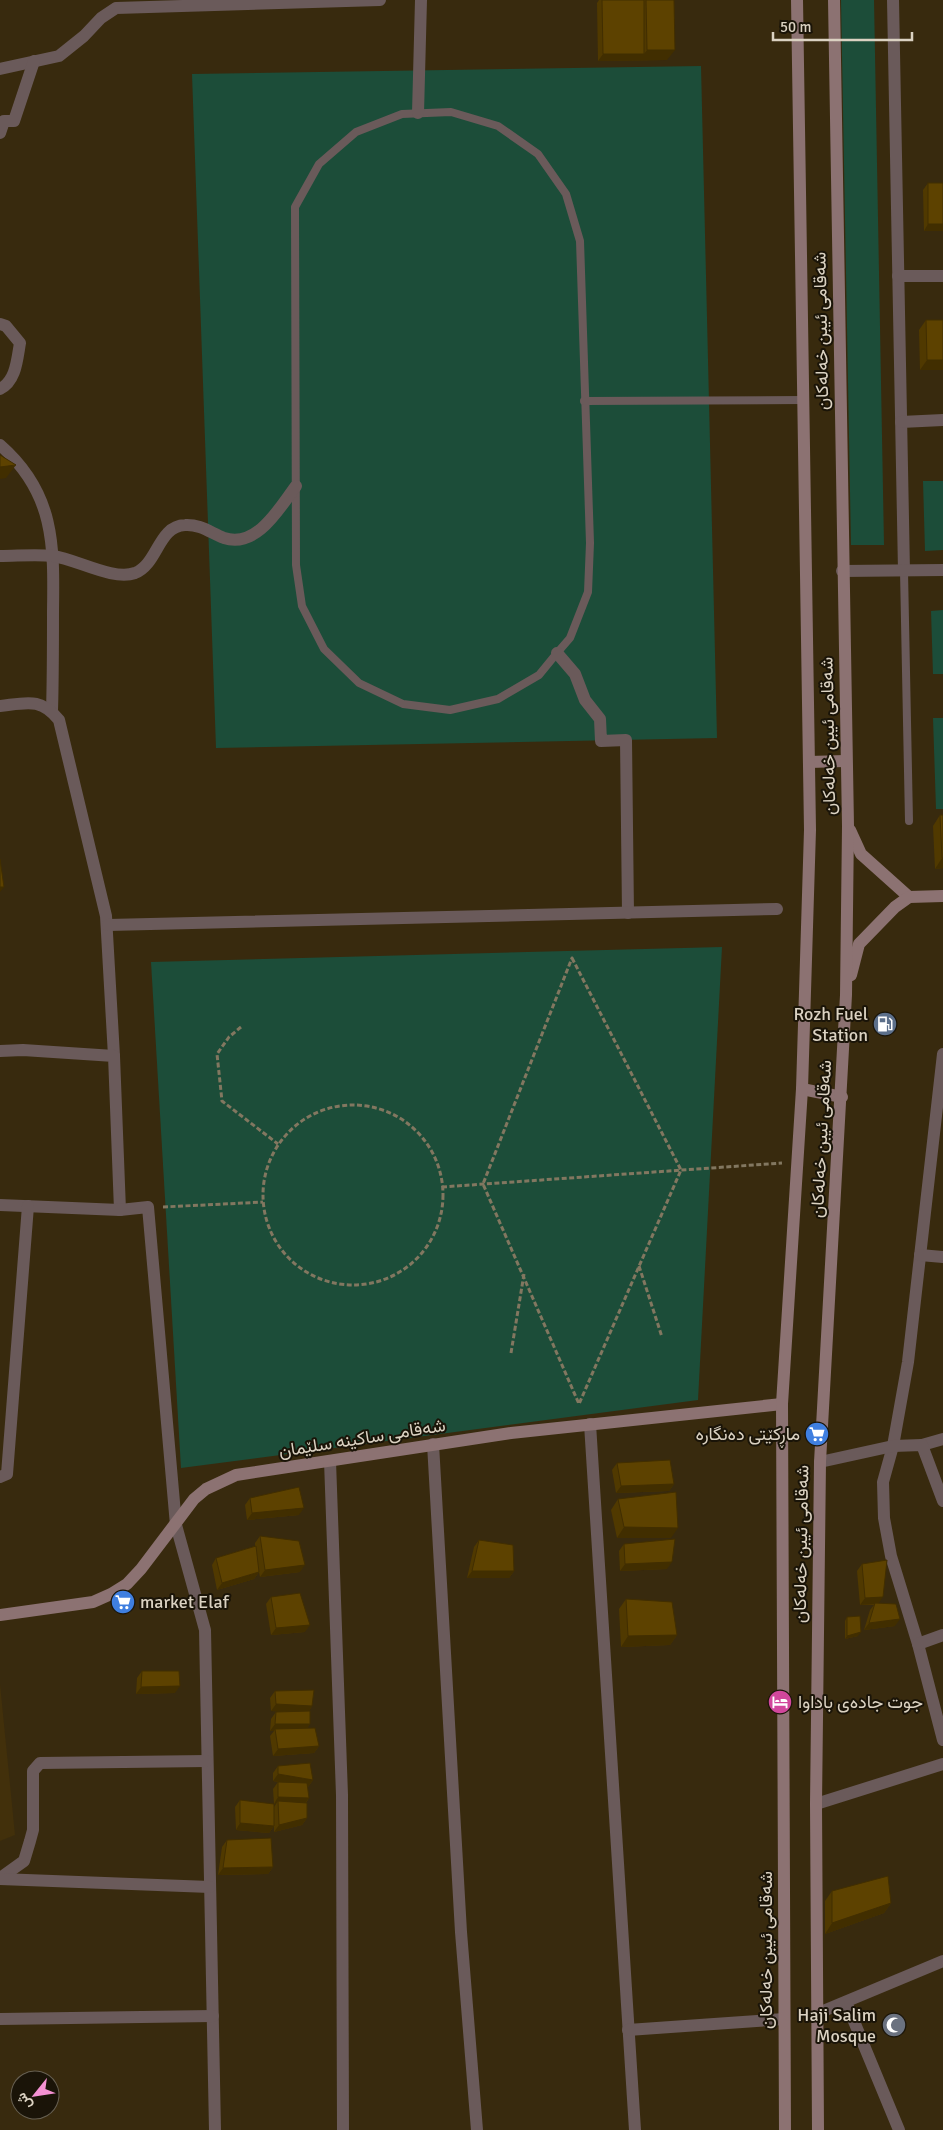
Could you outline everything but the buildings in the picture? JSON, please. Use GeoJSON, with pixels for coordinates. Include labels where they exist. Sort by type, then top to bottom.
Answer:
{"type":"FeatureCollection","features":[{"type":"Feature","properties":{"kind":"main road","name":"شەقامی ئیبن خەلەکان"},"geometry":{"type":"LineString","coordinates":[[785,2130],[782,1404],[802,1090],[809,898],[809,762],[797,0]]}},
{"type":"Feature","properties":{"kind":"main road","name":"شەقامی ئیبن خەلەکان"},"geometry":{"type":"LineString","coordinates":[[818,2130],[816,1804],[820,1462],[842,1097],[846,995],[848,826],[845,761],[834,0]]}},
{"type":"Feature","properties":{"kind":"main road"},"geometry":{"type":"LineString","coordinates":[[809,762],[845,761]]}},
{"type":"Feature","properties":{"kind":"main road"},"geometry":{"type":"LineString","coordinates":[[848,826],[861,854],[908,896]]}},
{"type":"Feature","properties":{"kind":"main road"},"geometry":{"type":"LineString","coordinates":[[846,995],[860,944],[882,919],[908,896],[943,896]]}},
{"type":"Feature","properties":{"kind":"main road"},"geometry":{"type":"LineString","coordinates":[[802,1090],[842,1097]]}},
{"type":"Feature","properties":{"kind":"main road","name":"شەقامی ساکینە سلێمان"},"geometry":{"type":"LineString","coordinates":[[0,1614],[93,1602],[111,1594],[127,1584],[141,1570],[194,1499],[221,1481],[236,1475],[433,1444],[590,1424],[782,1404]]}},
{"type":"Feature","properties":{"kind":"street"},"geometry":{"type":"LineString","coordinates":[[0,69],[59,56],[67,51],[100,18],[116,8],[176,3],[380,0]]}},
{"type":"Feature","properties":{"kind":"street"},"geometry":{"type":"LineString","coordinates":[[418,114],[421,0]]}},
{"type":"Feature","properties":{"kind":"street"},"geometry":{"type":"LineString","coordinates":[[893,0],[904,571]]}},
{"type":"Feature","properties":{"kind":"street"},"geometry":{"type":"LineString","coordinates":[[0,133],[4,121],[14,120],[34,62]]}},
{"type":"Feature","properties":{"kind":"street"},"geometry":{"type":"LineString","coordinates":[[898,276],[943,276]]}},
{"type":"Feature","properties":{"kind":"street"},"geometry":{"type":"LineString","coordinates":[[0,324],[6,326],[20,343],[15,370],[8,385],[0,389]]}},
{"type":"Feature","properties":{"kind":"street"},"geometry":{"type":"LineString","coordinates":[[901,422],[943,420]]}},
{"type":"Feature","properties":{"kind":"street"},"geometry":{"type":"LineString","coordinates":[[0,445],[13,456],[32,480],[44,509],[53,545],[52,711]]}},
{"type":"Feature","properties":{"kind":"street"},"geometry":{"type":"LineString","coordinates":[[0,556],[54,556],[121,575],[134,573],[146,566],[165,535],[174,528],[185,525],[208,529],[225,538],[238,540],[250,537],[263,528],[296,486]]}},
{"type":"Feature","properties":{"kind":"street"},"geometry":{"type":"LineString","coordinates":[[842,571],[943,570]]}},
{"type":"Feature","properties":{"kind":"street"},"geometry":{"type":"LineString","coordinates":[[557,653],[575,674],[585,700],[600,719],[601,741],[626,740],[628,913]]}},
{"type":"Feature","properties":{"kind":"street"},"geometry":{"type":"LineString","coordinates":[[0,706],[34,702],[52,711],[60,720],[108,925],[120,1210]]}},
{"type":"Feature","properties":{"kind":"street"},"geometry":{"type":"LineString","coordinates":[[108,925],[777,909]]}},
{"type":"Feature","properties":{"kind":"street"},"geometry":{"type":"LineString","coordinates":[[0,1051],[23,1050],[114,1056]]}},
{"type":"Feature","properties":{"kind":"street"},"geometry":{"type":"LineString","coordinates":[[943,1054],[908,1362],[893,1446],[884,1482],[884,1518],[891,1556],[918,1644],[943,1740]]}},
{"type":"Feature","properties":{"kind":"street"},"geometry":{"type":"LineString","coordinates":[[0,1205],[120,1210],[148,1207],[176,1525],[205,1630],[215,2130]]}},
{"type":"Feature","properties":{"kind":"street"},"geometry":{"type":"LineString","coordinates":[[0,1477],[7,1474],[28,1206]]}},
{"type":"Feature","properties":{"kind":"street"},"geometry":{"type":"LineString","coordinates":[[920,1255],[943,1257]]}},
{"type":"Feature","properties":{"kind":"street"},"geometry":{"type":"LineString","coordinates":[[590,1424],[635,2130]]}},
{"type":"Feature","properties":{"kind":"street"},"geometry":{"type":"LineString","coordinates":[[820,1462],[893,1446],[922,1445],[943,1439]]}},
{"type":"Feature","properties":{"kind":"street"},"geometry":{"type":"LineString","coordinates":[[433,1444],[461,1932],[477,2130]]}},
{"type":"Feature","properties":{"kind":"street"},"geometry":{"type":"LineString","coordinates":[[922,1445],[943,1502]]}},
{"type":"Feature","properties":{"kind":"street"},"geometry":{"type":"LineString","coordinates":[[330,1461],[342,1795],[342,2130]]}},
{"type":"Feature","properties":{"kind":"street"},"geometry":{"type":"LineString","coordinates":[[918,1644],[943,1636]]}},
{"type":"Feature","properties":{"kind":"street"},"geometry":{"type":"LineString","coordinates":[[0,1879],[24,1861],[33,1830],[33,1771],[40,1764],[208,1761]]}},
{"type":"Feature","properties":{"kind":"street"},"geometry":{"type":"LineString","coordinates":[[816,1804],[943,1764]]}},
{"type":"Feature","properties":{"kind":"street"},"geometry":{"type":"LineString","coordinates":[[0,1879],[210,1887]]}},
{"type":"Feature","properties":{"kind":"street"},"geometry":{"type":"LineString","coordinates":[[816,2014],[943,1961]]}},
{"type":"Feature","properties":{"kind":"street"},"geometry":{"type":"LineString","coordinates":[[846,2002],[899,2130]]}},
{"type":"Feature","properties":{"kind":"street"},"geometry":{"type":"LineString","coordinates":[[0,2019],[213,2016]]}},
{"type":"Feature","properties":{"kind":"street"},"geometry":{"type":"LineString","coordinates":[[628,2030],[784,2019]]}},
{"type":"Feature","properties":{"kind":"lane"},"geometry":{"type":"LineString","coordinates":[[451,112],[498,126],[538,154],[566,194],[580,241],[584,401],[590,543],[588,592],[570,638],[539,674],[498,699],[450,710],[403,704],[359,683],[324,649],[302,606],[296,565],[295,207],[319,164],[356,132],[402,114],[451,112]]}},
{"type":"Feature","properties":{"kind":"lane"},"geometry":{"type":"LineString","coordinates":[[584,401],[804,400]]}},
{"type":"Feature","properties":{"kind":"lane"},"geometry":{"type":"LineString","coordinates":[[904,571],[908,821]]}},
{"type":"Feature","properties":{"kind":"path"},"geometry":{"type":"LineString","coordinates":[[572,958],[681,1170],[579,1404],[484,1184],[572,958]]}},
{"type":"Feature","properties":{"kind":"path"},"geometry":{"type":"LineString","coordinates":[[241,1027],[229,1037],[217,1054],[222,1101],[278,1144]]}},
{"type":"Feature","properties":{"kind":"path"},"geometry":{"type":"LineString","coordinates":[[351,1104],[380,1108],[407,1122],[428,1143],[440,1170],[444,1200],[437,1229],[422,1254],[399,1273],[371,1284],[341,1285],[312,1276],[288,1258],[271,1234],[263,1202],[264,1175],[278,1144],[295,1124],[321,1109],[351,1104]]}},
{"type":"Feature","properties":{"kind":"path"},"geometry":{"type":"LineString","coordinates":[[442,1188],[797,1162]]}},
{"type":"Feature","properties":{"kind":"path"},"geometry":{"type":"LineString","coordinates":[[148,1207],[263,1202]]}},
{"type":"Feature","properties":{"kind":"path"},"geometry":{"type":"LineString","coordinates":[[638,1265],[662,1337]]}},
{"type":"Feature","properties":{"kind":"path"},"geometry":{"type":"LineString","coordinates":[[511,1353],[524,1274]]}},
{"type":"Feature","properties":{"kind":"shaded area"},"geometry":{"type":"Polygon","coordinates":[[[0,1684],[15,1835],[0,1841],[0,1684]]]}},
{"type":"Feature","properties":{"kind":"green space"},"geometry":{"type":"Polygon","coordinates":[[[841,0],[874,0],[884,545],[851,545],[841,0]]]}},
{"type":"Feature","properties":{"kind":"green space"},"geometry":{"type":"Polygon","coordinates":[[[701,66],[717,738],[216,748],[192,74],[701,66]]]}},
{"type":"Feature","properties":{"kind":"green space"},"geometry":{"type":"Polygon","coordinates":[[[923,481],[943,481],[943,550],[925,551],[923,481]]]}},
{"type":"Feature","properties":{"kind":"green space"},"geometry":{"type":"Polygon","coordinates":[[[943,610],[943,674],[933,674],[931,611],[943,610]]]}},
{"type":"Feature","properties":{"kind":"green space"},"geometry":{"type":"Polygon","coordinates":[[[933,718],[943,718],[943,809],[936,809],[933,718]]]}},
{"type":"Feature","properties":{"kind":"green space"},"geometry":{"type":"Polygon","coordinates":[[[722,947],[698,1400],[181,1468],[151,962],[722,947]]]}},
{"type":"Feature","properties":{"kind":"place","name":"Rozh Fuel Station"},"geometry":{"type":"Point","coordinates":[885,1024]}},
{"type":"Feature","properties":{"kind":"place","name":"ماڕكێتی دەنگارە"},"geometry":{"type":"Point","coordinates":[817,1434]}},
{"type":"Feature","properties":{"kind":"place","name":"market Elaf"},"geometry":{"type":"Point","coordinates":[123,1602]}},
{"type":"Feature","properties":{"kind":"place","name":"جوت جادەی باداوا"},"geometry":{"type":"Point","coordinates":[780,1702]}},
{"type":"Feature","properties":{"kind":"place","name":"Haji Salim Mosque"},"geometry":{"type":"Point","coordinates":[894,2025]}}]}
